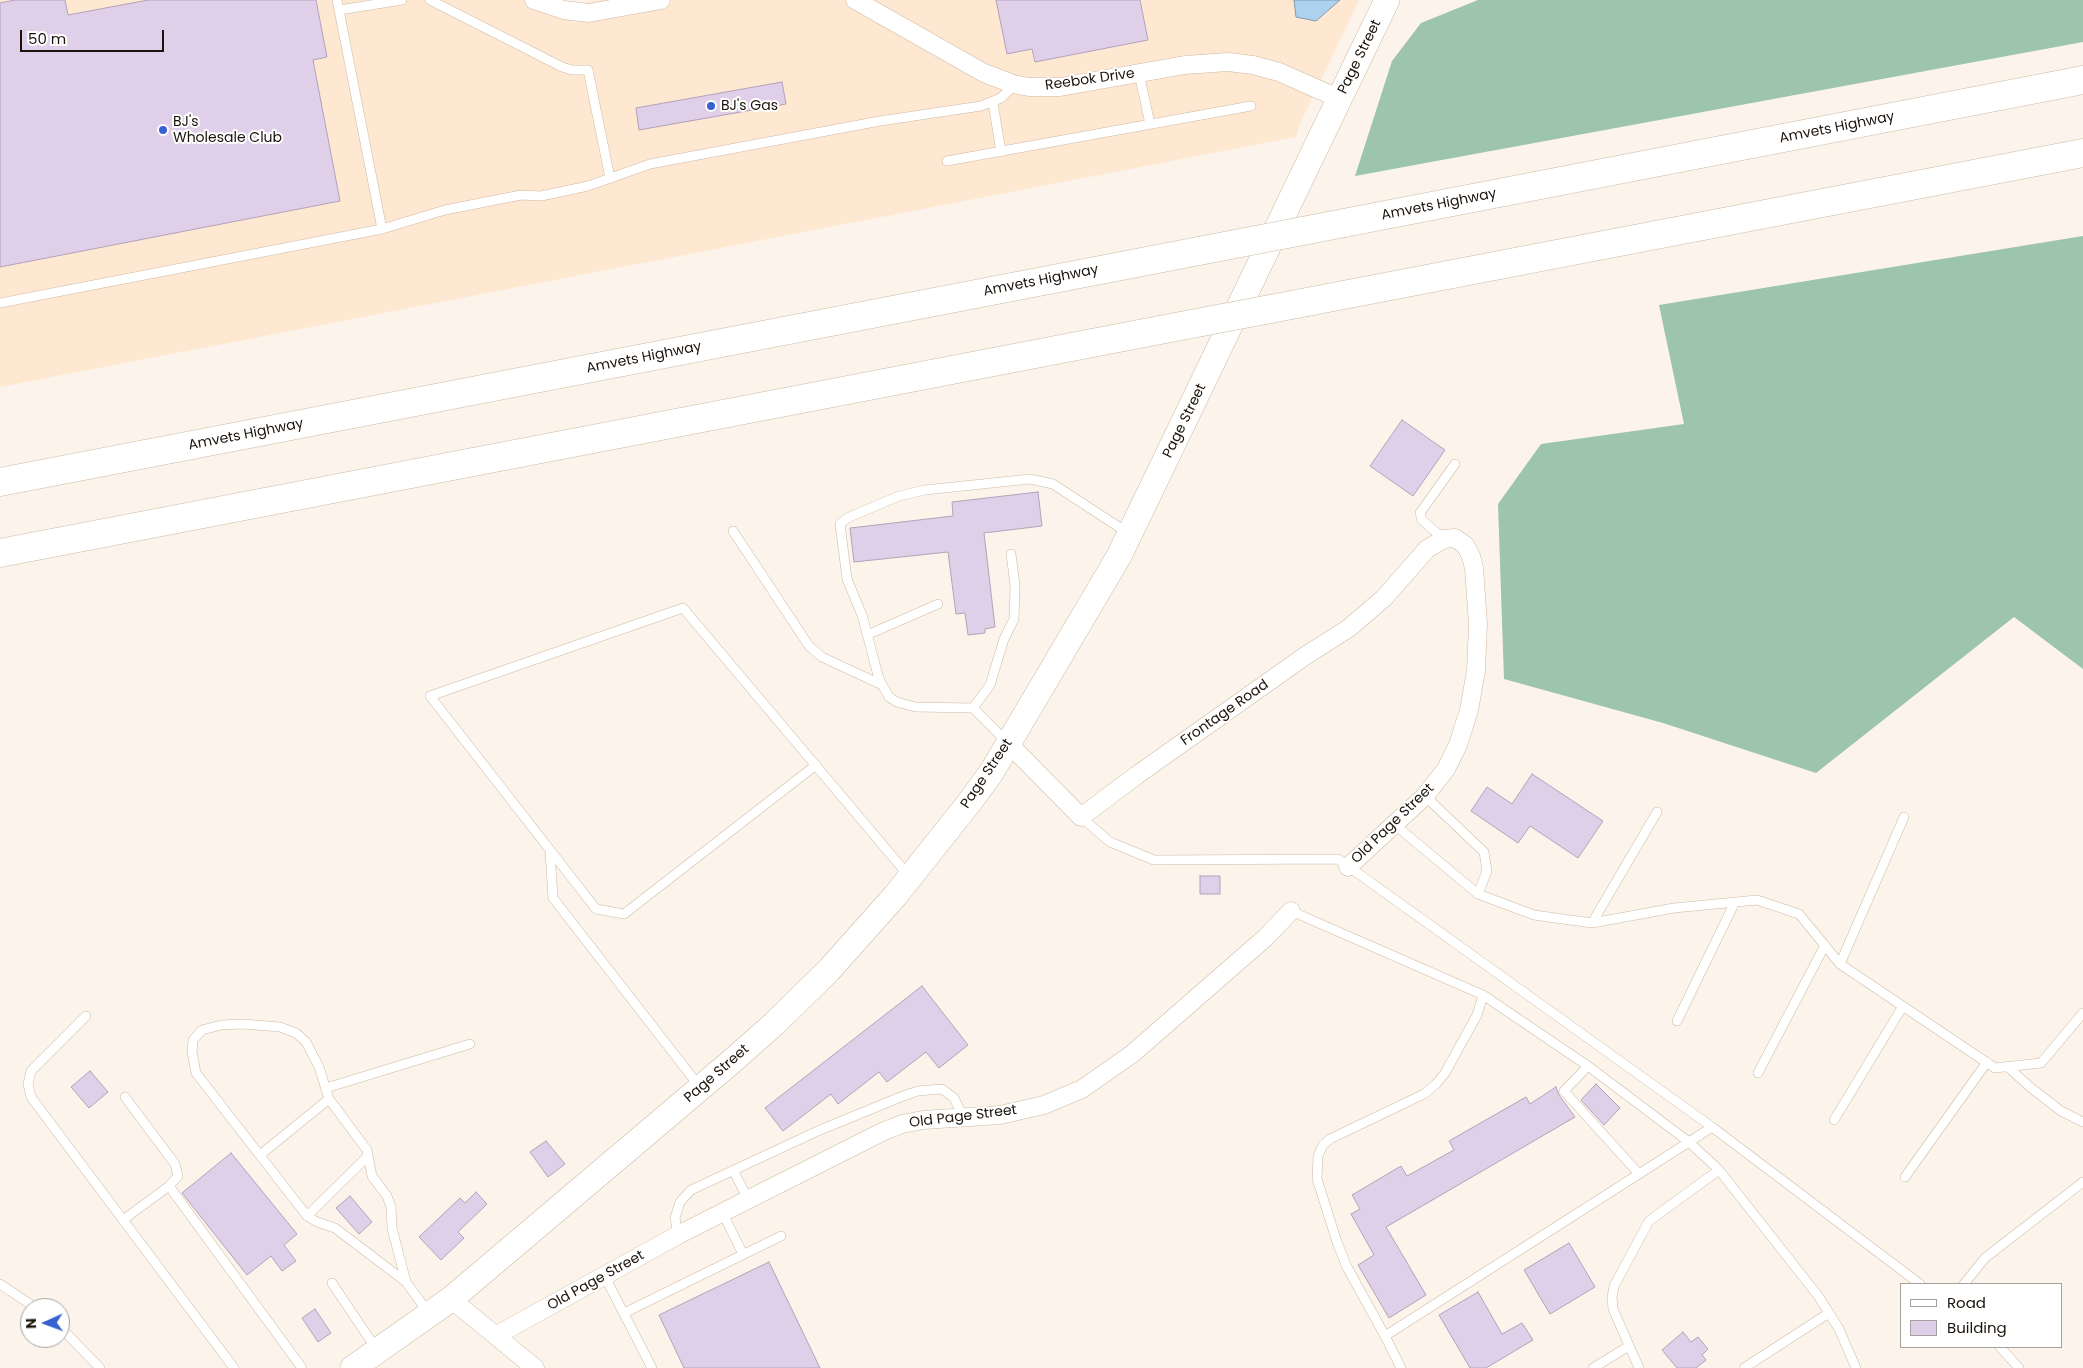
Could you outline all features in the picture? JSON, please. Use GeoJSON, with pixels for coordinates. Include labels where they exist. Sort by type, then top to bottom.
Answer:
{"type":"FeatureCollection","features":[{"type":"Feature","properties":{"kind":"highway","name":"Amvets Highway"},"geometry":{"type":"LineString","coordinates":[[0,482],[2083,80]]}},
{"type":"Feature","properties":{"kind":"highway"},"geometry":{"type":"LineString","coordinates":[[0,553],[2083,153]]}},
{"type":"Feature","properties":{"kind":"main road","name":"Page Street"},"geometry":{"type":"LineString","coordinates":[[353,1368],[451,1299],[774,1024],[828,970],[910,877],[991,773],[1089,608],[1130,534],[1387,0]]}},
{"type":"Feature","properties":{"kind":"street"},"geometry":{"type":"LineString","coordinates":[[534,0],[564,10],[589,13],[661,0]]}},
{"type":"Feature","properties":{"kind":"street","name":"Reebok Drive"},"geometry":{"type":"LineString","coordinates":[[854,0],[984,73],[1013,84],[1029,87],[1060,87],[1199,63],[1241,63],[1279,72],[1340,99]]}},
{"type":"Feature","properties":{"kind":"street","name":"Old Page Street"},"geometry":{"type":"LineString","coordinates":[[1348,867],[1425,796],[1446,769],[1458,744],[1469,710],[1476,671],[1478,624],[1474,568],[1465,545],[1455,538],[1444,538]]}},
{"type":"Feature","properties":{"kind":"street","name":"Frontage Road"},"geometry":{"type":"LineString","coordinates":[[1081,817],[1273,678],[1349,628],[1384,598],[1427,549],[1444,538]]}},
{"type":"Feature","properties":{"kind":"street"},"geometry":{"type":"LineString","coordinates":[[1008,743],[1081,817]]}},
{"type":"Feature","properties":{"kind":"street","name":"Old Page Street"},"geometry":{"type":"LineString","coordinates":[[497,1336],[678,1235],[882,1132],[902,1124],[923,1120],[1000,1115],[1035,1107],[1082,1089],[1132,1054],[1265,938],[1291,911]]}},
{"type":"Feature","properties":{"kind":"street"},"geometry":{"type":"LineString","coordinates":[[451,1299],[535,1368]]}},
{"type":"Feature","properties":{"kind":"lane"},"geometry":{"type":"LineString","coordinates":[[337,0],[382,229]]}},
{"type":"Feature","properties":{"kind":"lane"},"geometry":{"type":"LineString","coordinates":[[339,10],[402,0]]}},
{"type":"Feature","properties":{"kind":"lane"},"geometry":{"type":"LineString","coordinates":[[430,0],[562,67],[572,70],[588,70],[610,178]]}},
{"type":"Feature","properties":{"kind":"lane"},"geometry":{"type":"LineString","coordinates":[[1138,73],[1150,124]]}},
{"type":"Feature","properties":{"kind":"lane"},"geometry":{"type":"LineString","coordinates":[[0,303],[382,229],[445,210],[520,195],[541,196],[588,186],[650,164],[880,121],[993,103],[1006,94],[1013,84]]}},
{"type":"Feature","properties":{"kind":"lane"},"geometry":{"type":"LineString","coordinates":[[993,103],[1001,152]]}},
{"type":"Feature","properties":{"kind":"lane"},"geometry":{"type":"LineString","coordinates":[[947,162],[1251,106]]}},
{"type":"Feature","properties":{"kind":"lane"},"geometry":{"type":"LineString","coordinates":[[1444,538],[1422,520],[1420,514],[1455,464]]}},
{"type":"Feature","properties":{"kind":"lane"},"geometry":{"type":"LineString","coordinates":[[1008,743],[973,708],[916,707],[905,705],[889,697],[880,684],[862,615],[847,579],[840,524],[847,518],[899,496],[925,490],[1030,479],[1053,484],[1130,534]]}},
{"type":"Feature","properties":{"kind":"lane"},"geometry":{"type":"LineString","coordinates":[[733,531],[809,646],[822,657],[880,684]]}},
{"type":"Feature","properties":{"kind":"lane"},"geometry":{"type":"LineString","coordinates":[[973,708],[990,685],[1004,639],[1014,619],[1015,585],[1011,554]]}},
{"type":"Feature","properties":{"kind":"lane"},"geometry":{"type":"LineString","coordinates":[[867,635],[938,604]]}},
{"type":"Feature","properties":{"kind":"lane"},"geometry":{"type":"LineString","coordinates":[[816,765],[624,914],[596,909],[430,696],[683,608],[816,765],[910,877]]}},
{"type":"Feature","properties":{"kind":"lane"},"geometry":{"type":"LineString","coordinates":[[1425,796],[1484,852],[1487,871],[1478,894]]}},
{"type":"Feature","properties":{"kind":"lane"},"geometry":{"type":"LineString","coordinates":[[1592,924],[1657,812]]}},
{"type":"Feature","properties":{"kind":"lane"},"geometry":{"type":"LineString","coordinates":[[1081,817],[1110,842],[1154,860],[1338,859],[1712,1127],[1919,1283]]}},
{"type":"Feature","properties":{"kind":"lane"},"geometry":{"type":"LineString","coordinates":[[1840,964],[1904,817]]}},
{"type":"Feature","properties":{"kind":"lane"},"geometry":{"type":"LineString","coordinates":[[1395,825],[1478,894],[1534,915],[1592,924],[1674,908],[1757,900],[1799,914],[1840,964],[1995,1068],[2041,1064],[2083,1013]]}},
{"type":"Feature","properties":{"kind":"lane"},"geometry":{"type":"LineString","coordinates":[[550,850],[553,898],[700,1088]]}},
{"type":"Feature","properties":{"kind":"lane"},"geometry":{"type":"LineString","coordinates":[[1677,1021],[1735,902]]}},
{"type":"Feature","properties":{"kind":"lane"},"geometry":{"type":"LineString","coordinates":[[1291,911],[1483,996],[1588,1066],[1689,1142],[1719,1170],[1819,1297],[1839,1329],[1856,1368]]}},
{"type":"Feature","properties":{"kind":"lane"},"geometry":{"type":"LineString","coordinates":[[1758,1073],[1825,945]]}},
{"type":"Feature","properties":{"kind":"lane"},"geometry":{"type":"LineString","coordinates":[[1401,1368],[1347,1267],[1337,1242],[1317,1178],[1318,1156],[1323,1145],[1330,1139],[1424,1094],[1436,1084],[1445,1073],[1477,1015],[1483,996]]}},
{"type":"Feature","properties":{"kind":"lane"},"geometry":{"type":"LineString","coordinates":[[1834,1120],[1904,1006]]}},
{"type":"Feature","properties":{"kind":"lane"},"geometry":{"type":"LineString","coordinates":[[86,1016],[31,1071],[28,1084],[31,1097],[234,1368]]}},
{"type":"Feature","properties":{"kind":"lane"},"geometry":{"type":"LineString","coordinates":[[406,1282],[392,1228],[391,1207],[387,1196],[372,1176],[367,1150],[329,1098],[313,1053],[306,1042],[296,1033],[280,1027],[243,1024],[221,1025],[202,1030],[193,1040],[192,1052],[196,1073],[307,1216],[317,1222],[335,1228],[406,1282],[430,1314]]}},
{"type":"Feature","properties":{"kind":"lane"},"geometry":{"type":"LineString","coordinates":[[326,1088],[470,1044]]}},
{"type":"Feature","properties":{"kind":"lane"},"geometry":{"type":"LineString","coordinates":[[1905,1177],[1986,1062]]}},
{"type":"Feature","properties":{"kind":"lane"},"geometry":{"type":"LineString","coordinates":[[1588,1066],[1564,1090],[1639,1174]]}},
{"type":"Feature","properties":{"kind":"lane"},"geometry":{"type":"LineString","coordinates":[[2008,1067],[2061,1111],[2083,1122]]}},
{"type":"Feature","properties":{"kind":"lane"},"geometry":{"type":"LineString","coordinates":[[678,1235],[675,1218],[680,1202],[691,1190],[820,1130],[918,1091],[942,1089],[954,1098],[963,1117]]}},
{"type":"Feature","properties":{"kind":"lane"},"geometry":{"type":"LineString","coordinates":[[123,1220],[170,1186],[178,1176],[175,1164],[126,1097]]}},
{"type":"Feature","properties":{"kind":"lane"},"geometry":{"type":"LineString","coordinates":[[260,1155],[329,1098]]}},
{"type":"Feature","properties":{"kind":"lane"},"geometry":{"type":"LineString","coordinates":[[1385,1336],[1712,1127]]}},
{"type":"Feature","properties":{"kind":"lane"},"geometry":{"type":"LineString","coordinates":[[307,1216],[368,1156]]}},
{"type":"Feature","properties":{"kind":"lane"},"geometry":{"type":"LineString","coordinates":[[733,1170],[748,1199]]}},
{"type":"Feature","properties":{"kind":"lane"},"geometry":{"type":"LineString","coordinates":[[1639,1368],[1613,1309],[1614,1286],[1650,1221],[1719,1170]]}},
{"type":"Feature","properties":{"kind":"lane"},"geometry":{"type":"LineString","coordinates":[[1965,1283],[1985,1258],[2083,1182]]}},
{"type":"Feature","properties":{"kind":"lane"},"geometry":{"type":"LineString","coordinates":[[170,1186],[302,1368]]}},
{"type":"Feature","properties":{"kind":"lane"},"geometry":{"type":"LineString","coordinates":[[722,1212],[743,1254]]}},
{"type":"Feature","properties":{"kind":"lane"},"geometry":{"type":"LineString","coordinates":[[624,1313],[781,1236]]}},
{"type":"Feature","properties":{"kind":"lane"},"geometry":{"type":"LineString","coordinates":[[605,1277],[652,1368]]}},
{"type":"Feature","properties":{"kind":"lane"},"geometry":{"type":"LineString","coordinates":[[0,1284],[21,1298]]}},
{"type":"Feature","properties":{"kind":"lane"},"geometry":{"type":"LineString","coordinates":[[332,1284],[378,1351]]}},
{"type":"Feature","properties":{"kind":"lane"},"geometry":{"type":"LineString","coordinates":[[1744,1368],[1829,1313]]}},
{"type":"Feature","properties":{"kind":"lane"},"geometry":{"type":"LineString","coordinates":[[70,1337],[100,1368]]}},
{"type":"Feature","properties":{"kind":"lane"},"geometry":{"type":"LineString","coordinates":[[1593,1368],[1629,1346]]}},
{"type":"Feature","properties":{"kind":"lane"},"geometry":{"type":"LineString","coordinates":[[2001,1348],[2019,1368]]}},
{"type":"Feature","properties":{"kind":"shaded area"},"geometry":{"type":"Polygon","coordinates":[[[0,0],[560,0],[571,5],[598,0],[1359,0],[1299,126],[1296,137],[0,387],[0,0]]]}},
{"type":"Feature","properties":{"kind":"green space"},"geometry":{"type":"Polygon","coordinates":[[[1478,0],[2083,0],[2083,42],[1355,176],[1392,61],[1421,23],[1478,0]]]}},
{"type":"Feature","properties":{"kind":"green space"},"geometry":{"type":"Polygon","coordinates":[[[2083,236],[2083,669],[2014,617],[1816,773],[1663,723],[1504,679],[1498,504],[1541,444],[1684,424],[1659,305],[2083,236]]]}},
{"type":"Feature","properties":{"kind":"water"},"geometry":{"type":"Polygon","coordinates":[[[1294,0],[1340,0],[1316,21],[1296,17],[1294,0]]]}},
{"type":"Feature","properties":{"kind":"building","name":"BJ's Wholesale Club"},"geometry":{"type":"Polygon","coordinates":[[[15,0],[65,0],[68,15],[148,0],[316,0],[327,57],[313,60],[340,201],[0,267],[0,3],[15,0]]]}},
{"type":"Feature","properties":{"kind":"building"},"geometry":{"type":"Polygon","coordinates":[[[996,0],[1140,0],[1148,40],[1035,62],[1032,49],[1007,54],[996,0]]]}},
{"type":"Feature","properties":{"kind":"building","name":"BJ's Gas"},"geometry":{"type":"Polygon","coordinates":[[[782,82],[786,104],[639,130],[636,108],[782,82]]]}},
{"type":"Feature","properties":{"kind":"building"},"geometry":{"type":"Polygon","coordinates":[[[1402,420],[1445,450],[1413,496],[1370,466],[1402,420]]]}},
{"type":"Feature","properties":{"kind":"building"},"geometry":{"type":"Polygon","coordinates":[[[1038,492],[1042,526],[984,533],[995,627],[985,629],[985,633],[968,635],[965,613],[956,614],[948,552],[854,562],[850,528],[953,516],[952,502],[1038,492]]]}},
{"type":"Feature","properties":{"kind":"building"},"geometry":{"type":"Polygon","coordinates":[[[1532,774],[1603,821],[1578,858],[1530,826],[1518,843],[1471,811],[1487,787],[1512,804],[1532,774]]]}},
{"type":"Feature","properties":{"kind":"building"},"geometry":{"type":"Polygon","coordinates":[[[1200,876],[1220,876],[1220,894],[1200,894],[1200,876]]]}},
{"type":"Feature","properties":{"kind":"building"},"geometry":{"type":"Polygon","coordinates":[[[922,986],[968,1045],[939,1068],[926,1052],[887,1082],[879,1072],[838,1104],[831,1094],[783,1131],[765,1108],[922,986]]]}},
{"type":"Feature","properties":{"kind":"building"},"geometry":{"type":"Polygon","coordinates":[[[90,1071],[108,1092],[89,1108],[71,1087],[90,1071]]]}},
{"type":"Feature","properties":{"kind":"building"},"geometry":{"type":"Polygon","coordinates":[[[1596,1084],[1620,1108],[1604,1125],[1581,1100],[1596,1084]]]}},
{"type":"Feature","properties":{"kind":"building"},"geometry":{"type":"Polygon","coordinates":[[[1556,1087],[1559,1095],[1575,1117],[1386,1227],[1426,1295],[1389,1318],[1358,1265],[1374,1255],[1351,1214],[1360,1209],[1352,1195],[1401,1166],[1407,1176],[1454,1150],[1449,1141],[1526,1097],[1530,1104],[1556,1087]]]}},
{"type":"Feature","properties":{"kind":"building"},"geometry":{"type":"Polygon","coordinates":[[[546,1141],[565,1164],[548,1177],[530,1152],[546,1141]]]}},
{"type":"Feature","properties":{"kind":"building"},"geometry":{"type":"Polygon","coordinates":[[[231,1153],[297,1234],[284,1245],[296,1261],[282,1271],[271,1256],[247,1275],[182,1193],[231,1153]]]}},
{"type":"Feature","properties":{"kind":"building"},"geometry":{"type":"Polygon","coordinates":[[[476,1192],[487,1204],[458,1232],[464,1238],[441,1260],[419,1237],[460,1198],[465,1203],[476,1192]]]}},
{"type":"Feature","properties":{"kind":"building"},"geometry":{"type":"Polygon","coordinates":[[[350,1196],[372,1222],[359,1234],[336,1208],[350,1196]]]}},
{"type":"Feature","properties":{"kind":"building"},"geometry":{"type":"Polygon","coordinates":[[[1569,1243],[1595,1287],[1550,1314],[1524,1270],[1569,1243]]]}},
{"type":"Feature","properties":{"kind":"building"},"geometry":{"type":"Polygon","coordinates":[[[769,1262],[820,1368],[684,1368],[659,1315],[769,1262]]]}},
{"type":"Feature","properties":{"kind":"building"},"geometry":{"type":"Polygon","coordinates":[[[1478,1292],[1502,1334],[1522,1323],[1533,1340],[1486,1368],[1470,1368],[1439,1315],[1478,1292]]]}},
{"type":"Feature","properties":{"kind":"building"},"geometry":{"type":"Polygon","coordinates":[[[315,1309],[331,1333],[318,1342],[302,1318],[315,1309]]]}},
{"type":"Feature","properties":{"kind":"building"},"geometry":{"type":"Polygon","coordinates":[[[1683,1332],[1691,1342],[1698,1337],[1708,1349],[1702,1355],[1706,1360],[1696,1368],[1677,1368],[1662,1350],[1683,1332]]]}},
{"type":"Feature","properties":{"kind":"place","name":"BJ's Gas"},"geometry":{"type":"Point","coordinates":[711,106]}},
{"type":"Feature","properties":{"kind":"place","name":"BJ's Wholesale Club"},"geometry":{"type":"Point","coordinates":[163,130]}}]}
